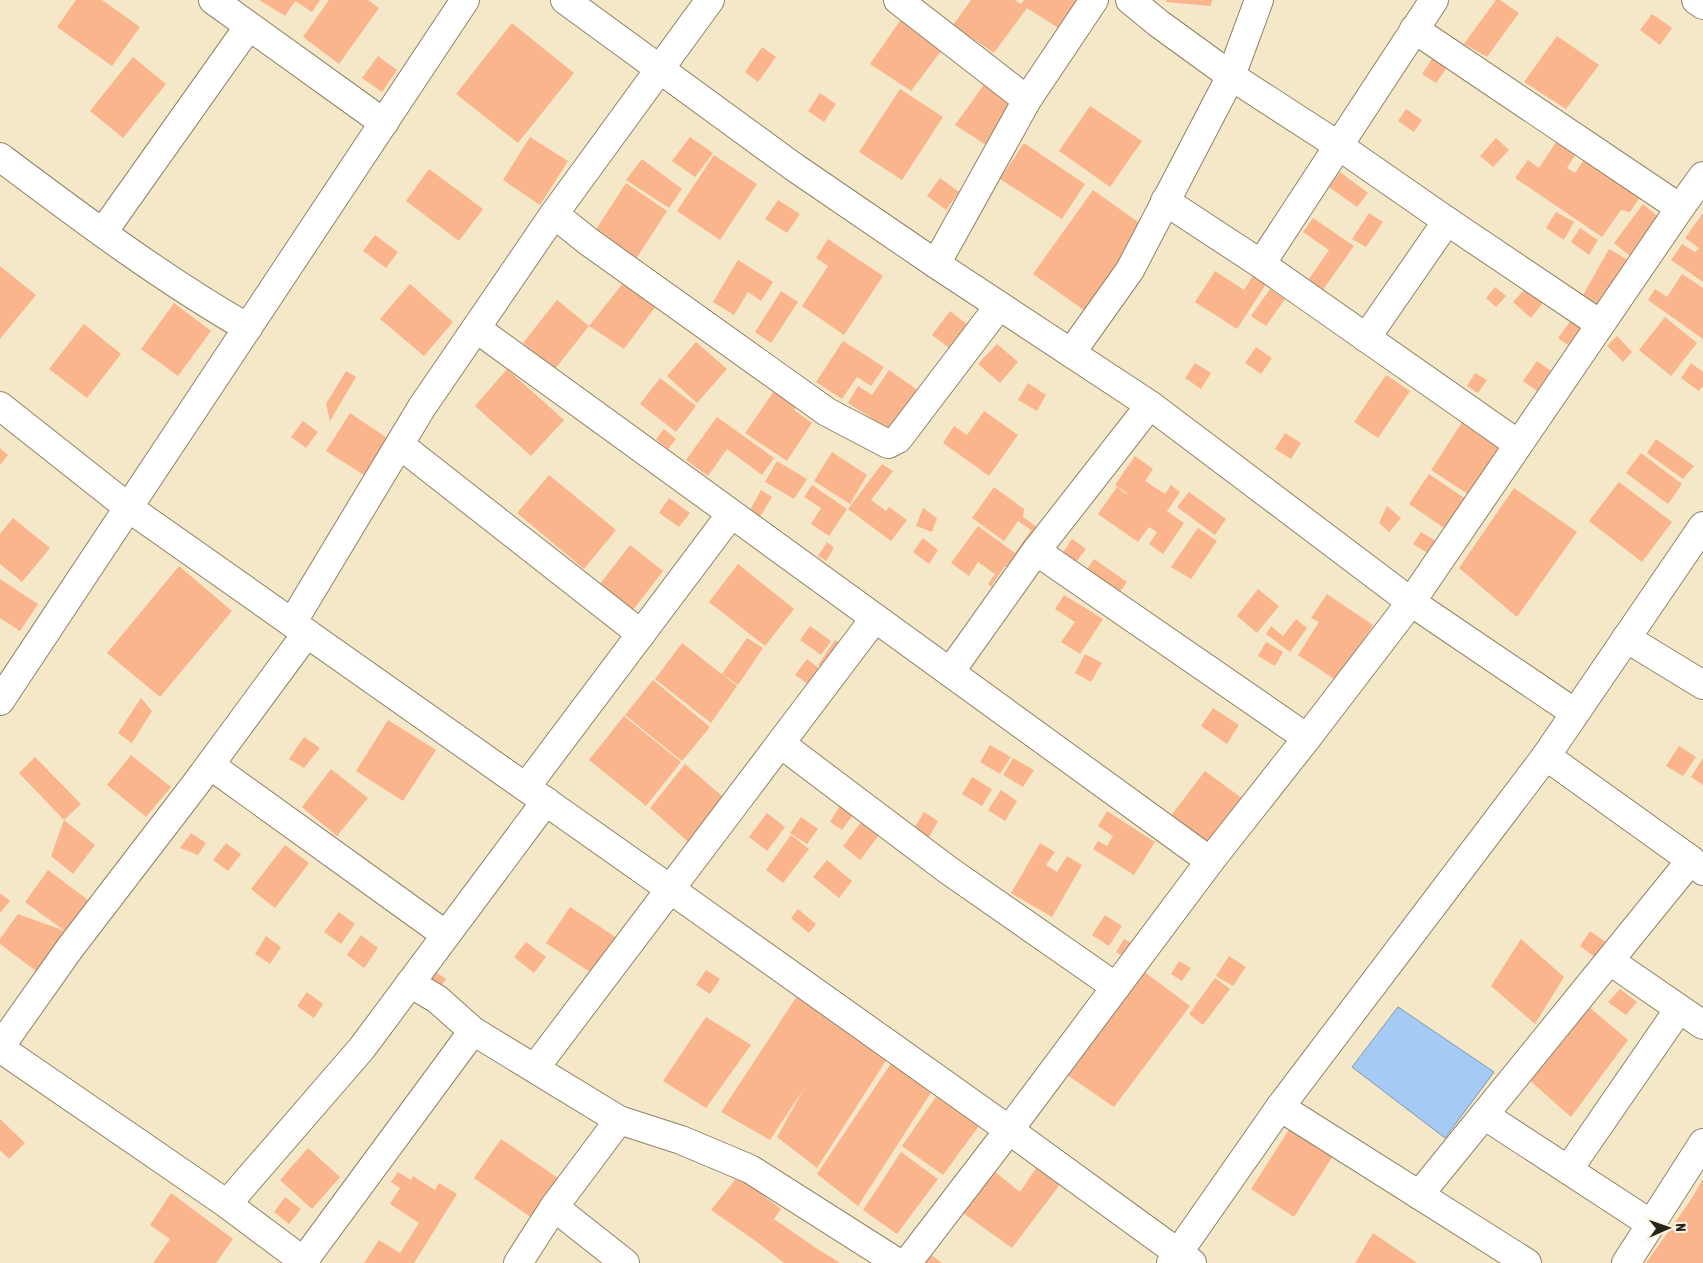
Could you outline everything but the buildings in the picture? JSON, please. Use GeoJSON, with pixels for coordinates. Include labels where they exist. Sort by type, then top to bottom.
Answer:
{"type":"FeatureCollection","features":[{"type":"Feature","properties":{"kind":"street"},"geometry":{"type":"LineString","coordinates":[[213,0],[384,123]]}},
{"type":"Feature","properties":{"kind":"street"},"geometry":{"type":"LineString","coordinates":[[0,702],[465,0]]}},
{"type":"Feature","properties":{"kind":"street"},"geometry":{"type":"LineString","coordinates":[[565,0],[794,167],[936,264],[1150,405],[1411,602],[1575,713]]}},
{"type":"Feature","properties":{"kind":"street"},"geometry":{"type":"LineString","coordinates":[[473,1031],[304,1262],[227,1204],[0,1047],[70,948],[210,765],[300,628],[422,407],[554,214],[710,0]]}},
{"type":"Feature","properties":{"kind":"street"},"geometry":{"type":"LineString","coordinates":[[898,0],[1027,100]]}},
{"type":"Feature","properties":{"kind":"street"},"geometry":{"type":"LineString","coordinates":[[936,264],[1027,100],[1094,0]]}},
{"type":"Feature","properties":{"kind":"street"},"geometry":{"type":"LineString","coordinates":[[1130,0],[1158,23],[1231,76],[1339,146],[1600,324]]}},
{"type":"Feature","properties":{"kind":"street"},"geometry":{"type":"LineString","coordinates":[[1071,353],[1130,270],[1231,76],[1259,0]]}},
{"type":"Feature","properties":{"kind":"street"},"geometry":{"type":"LineString","coordinates":[[1261,264],[1434,0]]}},
{"type":"Feature","properties":{"kind":"street"},"geometry":{"type":"LineString","coordinates":[[1696,0],[1703,5]]}},
{"type":"Feature","properties":{"kind":"street"},"geometry":{"type":"LineString","coordinates":[[103,232],[249,26]]}},
{"type":"Feature","properties":{"kind":"street"},"geometry":{"type":"LineString","coordinates":[[1414,29],[1680,208]]}},
{"type":"Feature","properties":{"kind":"street"},"geometry":{"type":"LineString","coordinates":[[0,157],[198,299],[248,328]]}},
{"type":"Feature","properties":{"kind":"street"},"geometry":{"type":"LineString","coordinates":[[907,1263],[1009,1130],[1210,860],[1307,738],[1411,602],[1703,176]]}},
{"type":"Feature","properties":{"kind":"street"},"geometry":{"type":"LineString","coordinates":[[1165,201],[1261,264],[1518,444]]}},
{"type":"Feature","properties":{"kind":"street"},"geometry":{"type":"LineString","coordinates":[[554,214],[589,242],[827,412],[888,444],[898,439],[999,306]]}},
{"type":"Feature","properties":{"kind":"street"},"geometry":{"type":"LineString","coordinates":[[1366,338],[1447,221]]}},
{"type":"Feature","properties":{"kind":"street"},"geometry":{"type":"LineString","coordinates":[[477,329],[1210,860]]}},
{"type":"Feature","properties":{"kind":"street"},"geometry":{"type":"LineString","coordinates":[[950,672],[1036,551],[1150,405]]}},
{"type":"Feature","properties":{"kind":"street"},"geometry":{"type":"LineString","coordinates":[[0,406],[129,508],[1009,1130],[1180,1260],[1280,1107],[1546,756],[1703,526]]}},
{"type":"Feature","properties":{"kind":"street"},"geometry":{"type":"LineString","coordinates":[[400,445],[641,634]]}},
{"type":"Feature","properties":{"kind":"street"},"geometry":{"type":"LineString","coordinates":[[227,1204],[362,1048],[446,935],[641,634],[732,514]]}},
{"type":"Feature","properties":{"kind":"street"},"geometry":{"type":"LineString","coordinates":[[1036,551],[1307,738]]}},
{"type":"Feature","properties":{"kind":"street"},"geometry":{"type":"LineString","coordinates":[[535,1068],[875,618]]}},
{"type":"Feature","properties":{"kind":"street"},"geometry":{"type":"LineString","coordinates":[[1626,638],[1703,685]]}},
{"type":"Feature","properties":{"kind":"street"},"geometry":{"type":"LineString","coordinates":[[780,744],[948,870],[1116,986]]}},
{"type":"Feature","properties":{"kind":"street"},"geometry":{"type":"LineString","coordinates":[[1419,1195],[1610,961],[1697,865],[1546,756]]}},
{"type":"Feature","properties":{"kind":"street"},"geometry":{"type":"LineString","coordinates":[[210,765],[446,935]]}},
{"type":"Feature","properties":{"kind":"street"},"geometry":{"type":"LineString","coordinates":[[1610,961],[1703,1025]]}},
{"type":"Feature","properties":{"kind":"street"},"geometry":{"type":"LineString","coordinates":[[410,983],[437,999],[473,1031],[618,1120],[681,1140],[750,1169],[898,1263]]}},
{"type":"Feature","properties":{"kind":"street"},"geometry":{"type":"LineString","coordinates":[[1568,1170],[1679,1009]]}},
{"type":"Feature","properties":{"kind":"street"},"geometry":{"type":"LineString","coordinates":[[1280,1107],[1527,1263]]}},
{"type":"Feature","properties":{"kind":"street"},"geometry":{"type":"LineString","coordinates":[[1484,1115],[1651,1224]]}},
{"type":"Feature","properties":{"kind":"street"},"geometry":{"type":"LineString","coordinates":[[518,1263],[554,1207],[618,1120]]}},
{"type":"Feature","properties":{"kind":"street"},"geometry":{"type":"LineString","coordinates":[[1626,1263],[1703,1143]]}},
{"type":"Feature","properties":{"kind":"street"},"geometry":{"type":"LineString","coordinates":[[554,1207],[625,1263]]}},
{"type":"Feature","properties":{"kind":"water"},"geometry":{"type":"Polygon","coordinates":[[[1398,1007],[1494,1072],[1445,1138],[1352,1067],[1398,1007]]]}}]}
